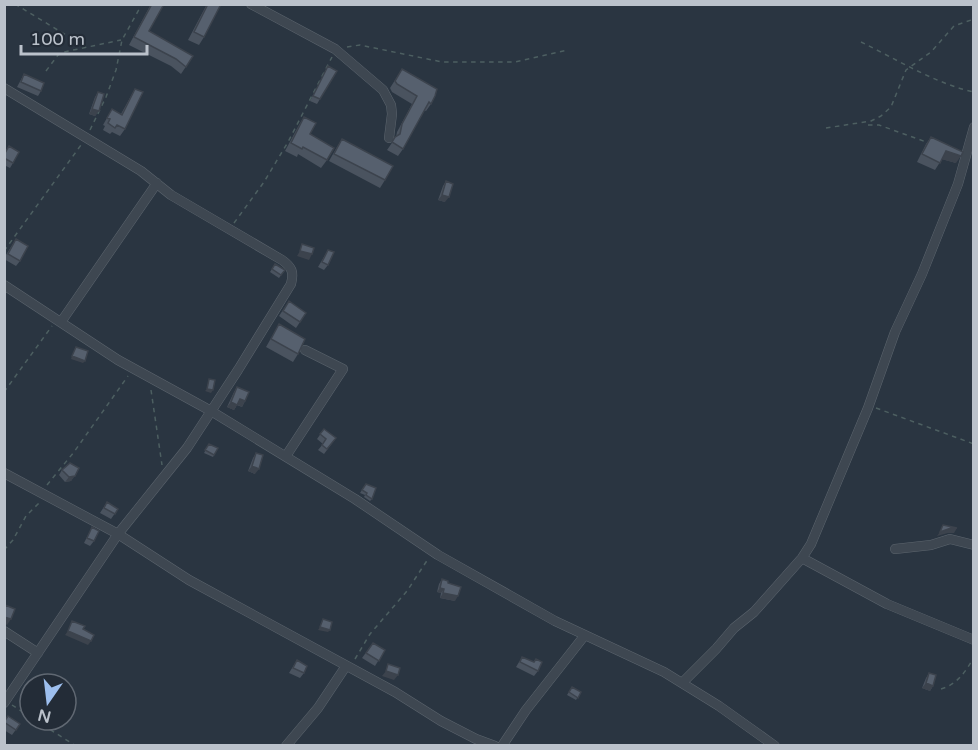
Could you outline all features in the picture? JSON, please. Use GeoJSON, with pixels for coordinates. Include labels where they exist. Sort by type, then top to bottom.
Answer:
{"type":"FeatureCollection","features":[{"type":"Feature","properties":{"kind":"street"},"geometry":{"type":"LineString","coordinates":[[251,4],[336,49],[383,90],[388,97],[392,114],[389,138]]}},
{"type":"Feature","properties":{"kind":"street"},"geometry":{"type":"LineString","coordinates":[[4,88],[141,171],[171,195],[291,267],[293,278],[238,370],[187,448],[117,534],[5,702]]}},
{"type":"Feature","properties":{"kind":"street"},"geometry":{"type":"LineString","coordinates":[[682,683],[734,628],[754,612],[802,558],[811,544],[868,408],[894,332],[922,274],[958,184],[974,127]]}},
{"type":"Feature","properties":{"kind":"street"},"geometry":{"type":"LineString","coordinates":[[61,322],[157,183]]}},
{"type":"Feature","properties":{"kind":"street"},"geometry":{"type":"LineString","coordinates":[[4,285],[134,369],[211,411],[356,499],[433,551],[585,636],[635,657],[682,683],[737,718],[775,746]]}},
{"type":"Feature","properties":{"kind":"street"},"geometry":{"type":"LineString","coordinates":[[285,456],[343,369],[305,350]]}},
{"type":"Feature","properties":{"kind":"street"},"geometry":{"type":"LineString","coordinates":[[4,473],[117,534],[189,580],[395,692],[441,721],[495,746]]}},
{"type":"Feature","properties":{"kind":"street"},"geometry":{"type":"LineString","coordinates":[[895,549],[931,545],[950,539],[974,545]]}},
{"type":"Feature","properties":{"kind":"street"},"geometry":{"type":"LineString","coordinates":[[802,558],[887,604],[974,640]]}},
{"type":"Feature","properties":{"kind":"street"},"geometry":{"type":"LineString","coordinates":[[4,631],[38,653]]}},
{"type":"Feature","properties":{"kind":"street"},"geometry":{"type":"LineString","coordinates":[[502,746],[526,710],[585,636]]}},
{"type":"Feature","properties":{"kind":"street"},"geometry":{"type":"LineString","coordinates":[[286,746],[348,667]]}},
{"type":"Feature","properties":{"kind":"path"},"geometry":{"type":"LineString","coordinates":[[15,4],[85,46]]}},
{"type":"Feature","properties":{"kind":"path"},"geometry":{"type":"LineString","coordinates":[[4,251],[86,137],[106,97],[116,70],[122,40],[142,4]]}},
{"type":"Feature","properties":{"kind":"path"},"geometry":{"type":"LineString","coordinates":[[826,128],[871,121],[881,116],[891,107],[902,75],[910,66],[931,52],[954,26],[974,19]]}},
{"type":"Feature","properties":{"kind":"path"},"geometry":{"type":"LineString","coordinates":[[46,71],[58,55],[85,46],[122,40]]}},
{"type":"Feature","properties":{"kind":"path"},"geometry":{"type":"LineString","coordinates":[[861,42],[964,90],[974,92]]}},
{"type":"Feature","properties":{"kind":"path"},"geometry":{"type":"LineString","coordinates":[[230,229],[264,182],[288,142],[336,49],[360,45],[442,62],[515,62],[568,50]]}},
{"type":"Feature","properties":{"kind":"path"},"geometry":{"type":"LineString","coordinates":[[868,125],[879,125],[934,145]]}},
{"type":"Feature","properties":{"kind":"path"},"geometry":{"type":"LineString","coordinates":[[4,392],[54,324],[61,322]]}},
{"type":"Feature","properties":{"kind":"path"},"geometry":{"type":"LineString","coordinates":[[4,550],[13,540],[26,516],[46,496],[44,489],[49,482],[74,452],[134,369]]}},
{"type":"Feature","properties":{"kind":"path"},"geometry":{"type":"LineString","coordinates":[[149,377],[164,476]]}},
{"type":"Feature","properties":{"kind":"path"},"geometry":{"type":"LineString","coordinates":[[868,408],[872,407],[974,444]]}},
{"type":"Feature","properties":{"kind":"path"},"geometry":{"type":"LineString","coordinates":[[348,667],[370,634],[407,591],[433,551]]}},
{"type":"Feature","properties":{"kind":"path"},"geometry":{"type":"LineString","coordinates":[[941,689],[949,687],[964,674],[974,657]]}},
{"type":"Feature","properties":{"kind":"path"},"geometry":{"type":"LineString","coordinates":[[5,702],[18,710]]}},
{"type":"Feature","properties":{"kind":"path"},"geometry":{"type":"LineString","coordinates":[[54,732],[76,746]]}},
{"type":"Feature","properties":{"kind":"building"},"geometry":{"type":"Polygon","coordinates":[[[152,4],[164,4],[149,31],[193,56],[186,67],[176,59],[134,37],[152,4]]]}},
{"type":"Feature","properties":{"kind":"building"},"geometry":{"type":"Polygon","coordinates":[[[208,4],[221,4],[204,37],[194,32],[208,4]]]}},
{"type":"Feature","properties":{"kind":"building"},"geometry":{"type":"Polygon","coordinates":[[[328,66],[337,71],[320,99],[313,96],[328,66]]]}},
{"type":"Feature","properties":{"kind":"building"},"geometry":{"type":"Polygon","coordinates":[[[402,69],[437,89],[431,104],[429,102],[403,149],[392,142],[400,134],[402,124],[417,96],[395,81],[402,69]]]}},
{"type":"Feature","properties":{"kind":"building"},"geometry":{"type":"Polygon","coordinates":[[[24,74],[44,83],[41,91],[21,82],[24,74]]]}},
{"type":"Feature","properties":{"kind":"building"},"geometry":{"type":"Polygon","coordinates":[[[135,89],[143,92],[125,129],[117,125],[115,128],[108,123],[110,119],[107,118],[112,109],[122,115],[135,89]]]}},
{"type":"Feature","properties":{"kind":"building"},"geometry":{"type":"Polygon","coordinates":[[[98,92],[104,94],[99,111],[92,109],[98,92]]]}},
{"type":"Feature","properties":{"kind":"building"},"geometry":{"type":"Polygon","coordinates":[[[304,117],[316,123],[310,134],[334,148],[327,160],[291,143],[304,117]]]}},
{"type":"Feature","properties":{"kind":"building"},"geometry":{"type":"Polygon","coordinates":[[[931,137],[963,152],[961,156],[946,151],[940,163],[922,154],[931,137]]]}},
{"type":"Feature","properties":{"kind":"building"},"geometry":{"type":"Polygon","coordinates":[[[342,139],[393,166],[385,180],[334,154],[342,139]]]}},
{"type":"Feature","properties":{"kind":"building"},"geometry":{"type":"Polygon","coordinates":[[[9,146],[19,152],[13,163],[4,158],[9,146]]]}},
{"type":"Feature","properties":{"kind":"building"},"geometry":{"type":"Polygon","coordinates":[[[446,181],[453,184],[449,197],[442,195],[446,181]]]}},
{"type":"Feature","properties":{"kind":"building"},"geometry":{"type":"Polygon","coordinates":[[[16,239],[28,246],[20,261],[8,254],[16,239]]]}},
{"type":"Feature","properties":{"kind":"building"},"geometry":{"type":"Polygon","coordinates":[[[302,244],[314,248],[312,254],[300,251],[302,244]]]}},
{"type":"Feature","properties":{"kind":"building"},"geometry":{"type":"Polygon","coordinates":[[[328,250],[334,252],[328,265],[322,262],[328,250]]]}},
{"type":"Feature","properties":{"kind":"building"},"geometry":{"type":"Polygon","coordinates":[[[275,264],[285,270],[281,275],[272,269],[275,264]]]}},
{"type":"Feature","properties":{"kind":"building"},"geometry":{"type":"Polygon","coordinates":[[[289,301],[306,313],[300,322],[283,311],[289,301]]]}},
{"type":"Feature","properties":{"kind":"building"},"geometry":{"type":"Polygon","coordinates":[[[279,324],[305,339],[298,354],[271,339],[279,324]]]}},
{"type":"Feature","properties":{"kind":"building"},"geometry":{"type":"Polygon","coordinates":[[[76,347],[88,351],[85,361],[72,356],[76,347]]]}},
{"type":"Feature","properties":{"kind":"building"},"geometry":{"type":"Polygon","coordinates":[[[209,379],[215,380],[213,390],[207,389],[209,379]]]}},
{"type":"Feature","properties":{"kind":"building"},"geometry":{"type":"Polygon","coordinates":[[[237,387],[249,392],[245,401],[240,399],[237,405],[231,402],[237,387]]]}},
{"type":"Feature","properties":{"kind":"building"},"geometry":{"type":"Polygon","coordinates":[[[324,429],[336,438],[327,449],[322,445],[326,439],[320,434],[324,429]]]}},
{"type":"Feature","properties":{"kind":"building"},"geometry":{"type":"Polygon","coordinates":[[[209,444],[218,448],[214,455],[205,450],[209,444]]]}},
{"type":"Feature","properties":{"kind":"building"},"geometry":{"type":"Polygon","coordinates":[[[256,453],[263,455],[259,469],[252,466],[256,453]]]}},
{"type":"Feature","properties":{"kind":"building"},"geometry":{"type":"Polygon","coordinates":[[[70,463],[79,468],[75,476],[69,477],[62,470],[70,463]]]}},
{"type":"Feature","properties":{"kind":"building"},"geometry":{"type":"Polygon","coordinates":[[[366,484],[376,488],[372,499],[362,490],[366,484]]]}},
{"type":"Feature","properties":{"kind":"building"},"geometry":{"type":"Polygon","coordinates":[[[107,502],[118,509],[115,514],[104,508],[107,502]]]}},
{"type":"Feature","properties":{"kind":"building"},"geometry":{"type":"Polygon","coordinates":[[[943,525],[957,528],[940,532],[943,525]]]}},
{"type":"Feature","properties":{"kind":"building"},"geometry":{"type":"Polygon","coordinates":[[[92,527],[99,531],[94,541],[87,538],[92,527]]]}},
{"type":"Feature","properties":{"kind":"building"},"geometry":{"type":"Polygon","coordinates":[[[442,579],[461,587],[458,596],[443,593],[444,589],[440,588],[442,579]]]}},
{"type":"Feature","properties":{"kind":"building"},"geometry":{"type":"Polygon","coordinates":[[[5,605],[15,609],[11,619],[4,617],[5,605]]]}},
{"type":"Feature","properties":{"kind":"building"},"geometry":{"type":"Polygon","coordinates":[[[323,619],[332,622],[330,630],[320,627],[323,619]]]}},
{"type":"Feature","properties":{"kind":"building"},"geometry":{"type":"Polygon","coordinates":[[[72,621],[85,626],[83,629],[94,635],[91,641],[68,631],[72,621]]]}},
{"type":"Feature","properties":{"kind":"building"},"geometry":{"type":"Polygon","coordinates":[[[373,643],[385,650],[379,661],[366,653],[373,643]]]}},
{"type":"Feature","properties":{"kind":"building"},"geometry":{"type":"Polygon","coordinates":[[[522,657],[534,662],[536,659],[542,662],[538,671],[520,662],[522,657]]]}},
{"type":"Feature","properties":{"kind":"building"},"geometry":{"type":"Polygon","coordinates":[[[297,660],[307,666],[304,673],[293,668],[297,660]]]}},
{"type":"Feature","properties":{"kind":"building"},"geometry":{"type":"Polygon","coordinates":[[[388,664],[400,668],[398,675],[386,671],[388,664]]]}},
{"type":"Feature","properties":{"kind":"building"},"geometry":{"type":"Polygon","coordinates":[[[929,673],[936,675],[933,686],[926,683],[929,673]]]}},
{"type":"Feature","properties":{"kind":"building"},"geometry":{"type":"Polygon","coordinates":[[[572,687],[581,692],[578,698],[569,692],[572,687]]]}},
{"type":"Feature","properties":{"kind":"building"},"geometry":{"type":"Polygon","coordinates":[[[8,716],[18,723],[18,727],[16,730],[4,722],[8,716]]]}}]}
